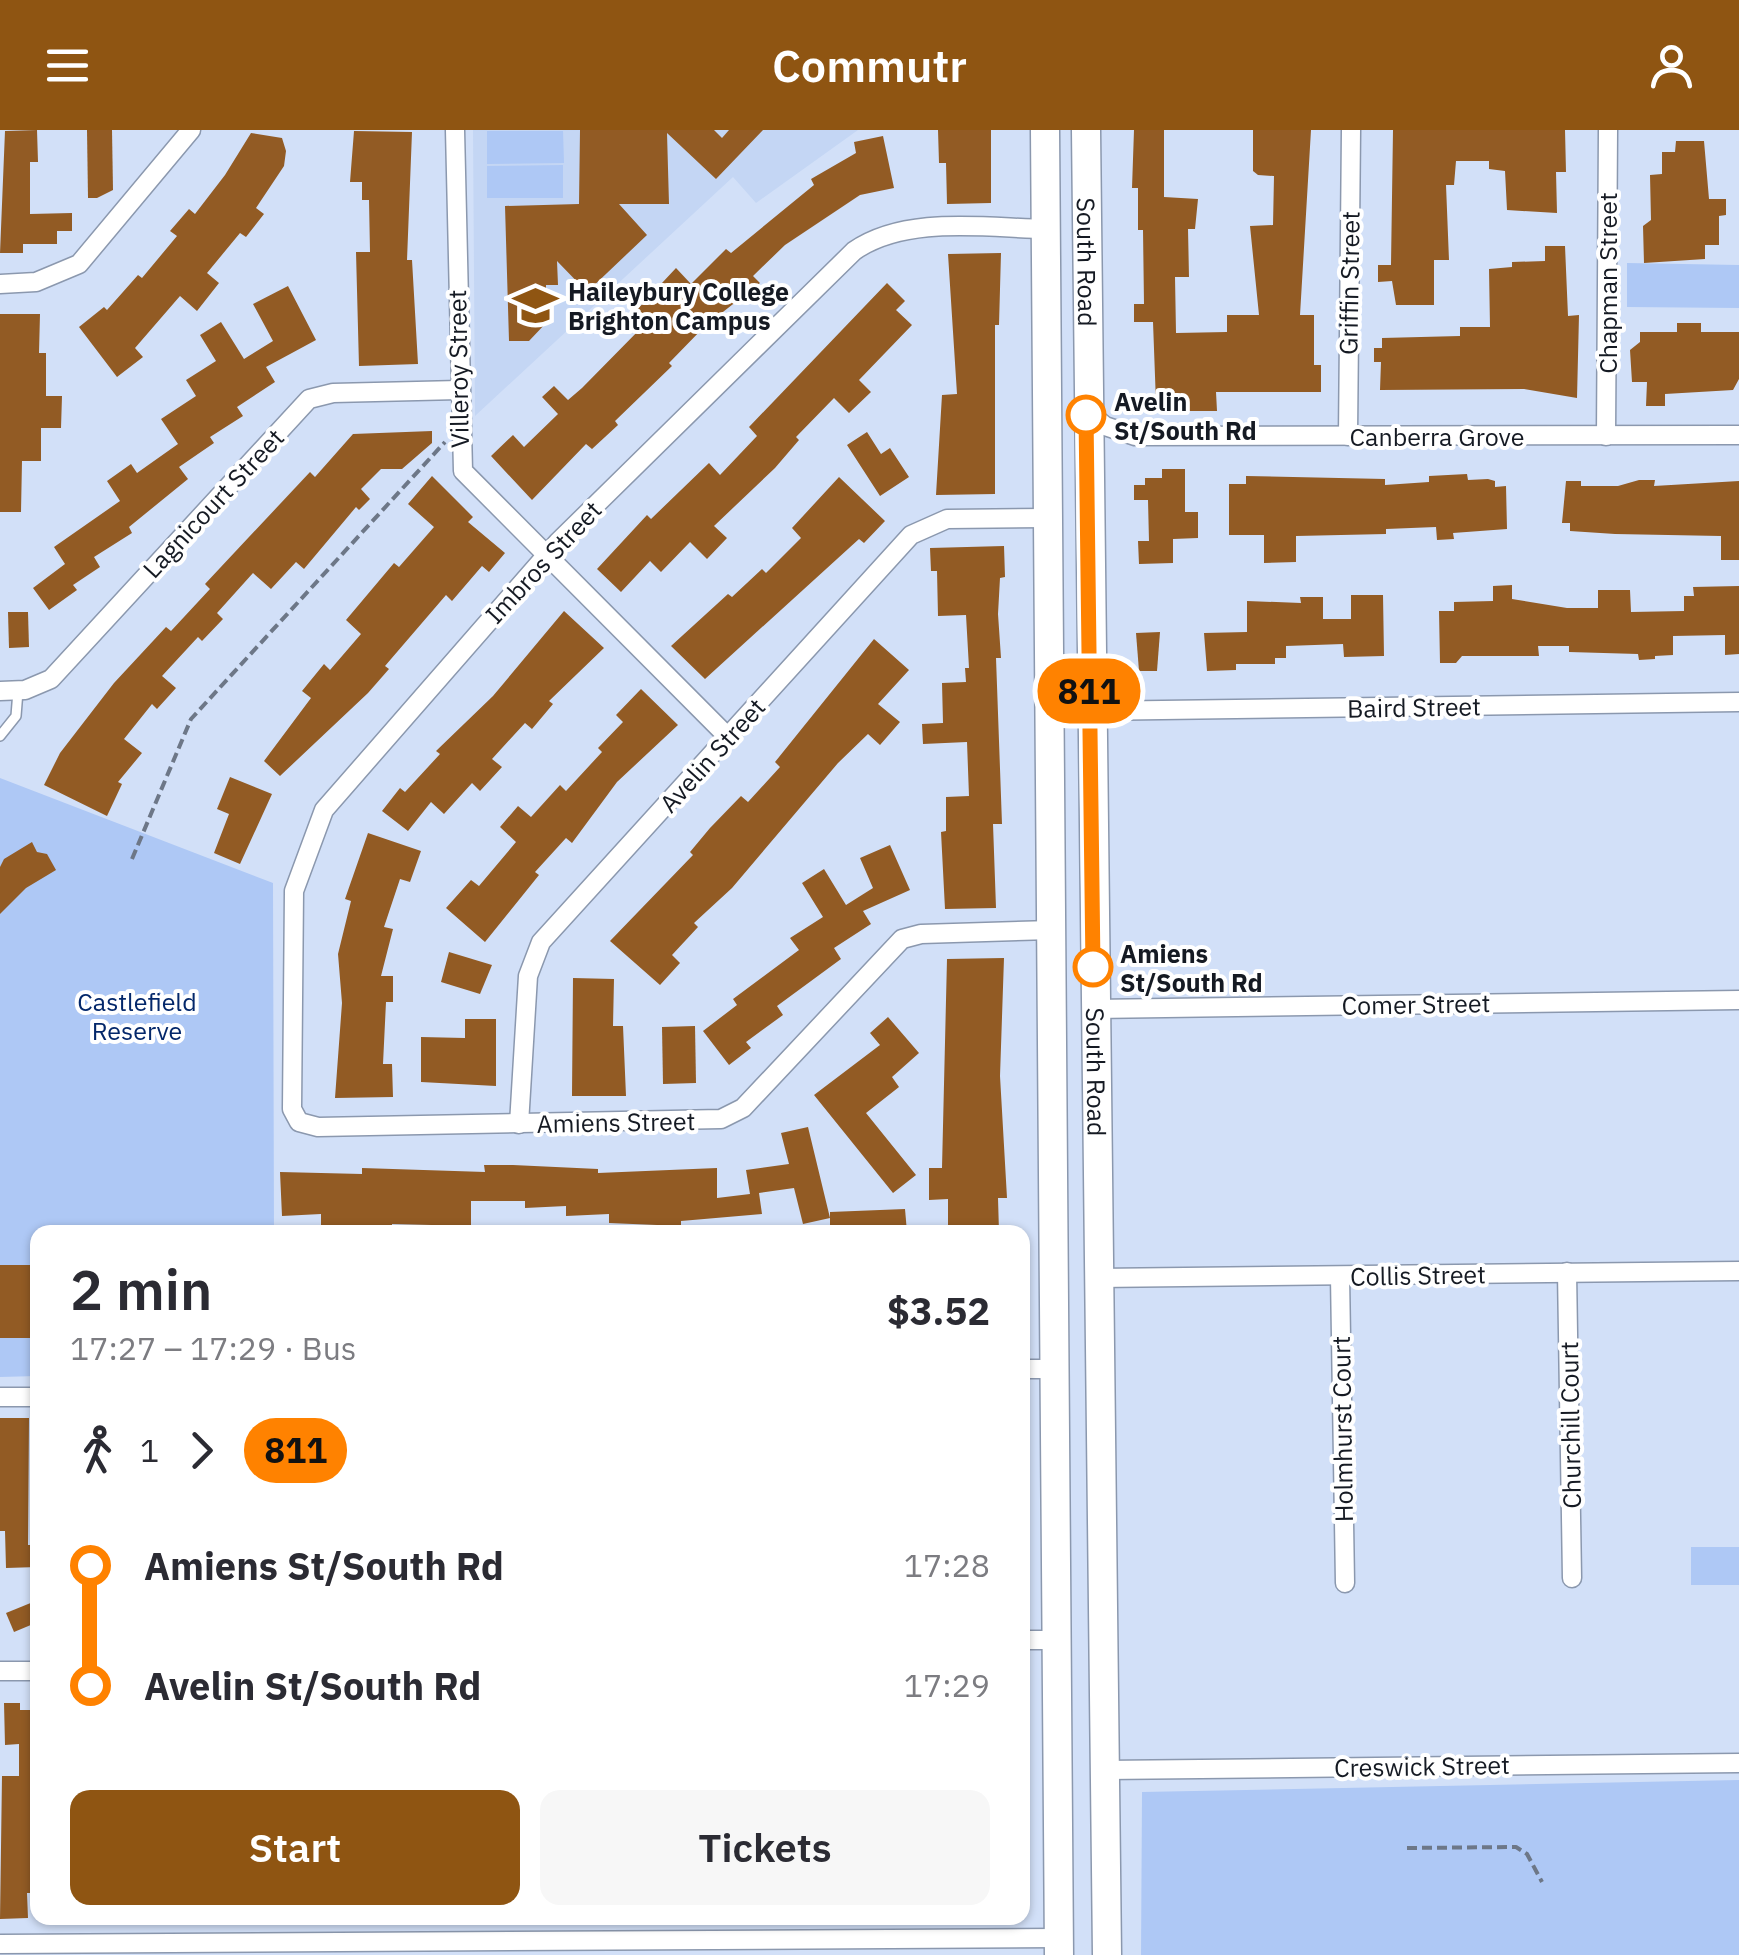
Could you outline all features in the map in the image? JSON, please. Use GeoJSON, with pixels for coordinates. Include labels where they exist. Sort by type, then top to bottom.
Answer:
{"type":"FeatureCollection","features":[{"type":"Feature","properties":{"kind":"main road","name":"South Road"},"geometry":{"type":"LineString","coordinates":[[1045,130],[1059,1946]]}},
{"type":"Feature","properties":{"kind":"main road","name":"South Road"},"geometry":{"type":"LineString","coordinates":[[1086,130],[1086,464],[1107,1955]]}},
{"type":"Feature","properties":{"kind":"main road"},"geometry":{"type":"LineString","coordinates":[[1046,296],[1086,297]]}},
{"type":"Feature","properties":{"kind":"main road"},"geometry":{"type":"LineString","coordinates":[[1055,1369],[1099,1369]]}},
{"type":"Feature","properties":{"kind":"street"},"geometry":{"type":"LineString","coordinates":[[0,284],[36,282],[79,264],[190,130]]}},
{"type":"Feature","properties":{"kind":"street","name":"Villeroy Street"},"geometry":{"type":"LineString","coordinates":[[455,130],[460,464],[466,476],[728,738]]}},
{"type":"Feature","properties":{"kind":"street","name":"Griffin Street"},"geometry":{"type":"LineString","coordinates":[[1348,436],[1351,130]]}},
{"type":"Feature","properties":{"kind":"street","name":"Chapman Street"},"geometry":{"type":"LineString","coordinates":[[1606,436],[1608,130]]}},
{"type":"Feature","properties":{"kind":"street","name":"Imbros Street"},"geometry":{"type":"LineString","coordinates":[[292,1110],[293,906],[312,835],[341,786],[546,555],[838,265],[866,242],[910,230],[1046,229]]}},
{"type":"Feature","properties":{"kind":"street","name":"Lagnicourt Street"},"geometry":{"type":"LineString","coordinates":[[9,691],[55,674],[309,399],[333,393],[459,390]]}},
{"type":"Feature","properties":{"kind":"street","name":"Canberra Grove"},"geometry":{"type":"LineString","coordinates":[[1086,410],[1105,426],[1135,436],[1739,436]]}},
{"type":"Feature","properties":{"kind":"street","name":"Canberra Grove"},"geometry":{"type":"LineString","coordinates":[[1086,464],[1107,447],[1135,436]]}},
{"type":"Feature","properties":{"kind":"street","name":"Avelin Street"},"geometry":{"type":"LineString","coordinates":[[519,1124],[528,976],[541,942],[922,527],[964,518],[1048,518]]}},
{"type":"Feature","properties":{"kind":"street","name":"Baird Street"},"geometry":{"type":"LineString","coordinates":[[1089,711],[1739,702]]}},
{"type":"Feature","properties":{"kind":"street","name":"Amiens Street"},"geometry":{"type":"LineString","coordinates":[[292,1110],[299,1122],[318,1128],[721,1119],[743,1108],[902,940],[921,934],[1052,930]]}},
{"type":"Feature","properties":{"kind":"street","name":"Comer Street"},"geometry":{"type":"LineString","coordinates":[[1094,1009],[1739,1000]]}},
{"type":"Feature","properties":{"kind":"street","name":"Collis Street"},"geometry":{"type":"LineString","coordinates":[[1098,1278],[1739,1270]]}},
{"type":"Feature","properties":{"kind":"street","name":"Churchill Court"},"geometry":{"type":"LineString","coordinates":[[1567,1272],[1572,1578]]}},
{"type":"Feature","properties":{"kind":"street","name":"Holmhurst Court"},"geometry":{"type":"LineString","coordinates":[[1340,1276],[1345,1583]]}},
{"type":"Feature","properties":{"kind":"street"},"geometry":{"type":"LineString","coordinates":[[1030,1369],[1055,1369]]}},
{"type":"Feature","properties":{"kind":"street"},"geometry":{"type":"LineString","coordinates":[[0,1398],[30,1397]]}},
{"type":"Feature","properties":{"kind":"street"},"geometry":{"type":"LineString","coordinates":[[1030,1640],[1058,1640]]}},
{"type":"Feature","properties":{"kind":"street"},"geometry":{"type":"LineString","coordinates":[[0,1671],[30,1670]]}},
{"type":"Feature","properties":{"kind":"street","name":"Creswick Street"},"geometry":{"type":"LineString","coordinates":[[1105,1770],[1739,1763]]}},
{"type":"Feature","properties":{"kind":"street"},"geometry":{"type":"LineString","coordinates":[[0,1944],[1059,1946]]}},
{"type":"Feature","properties":{"kind":"lane"},"geometry":{"type":"LineString","coordinates":[[0,736],[16,716],[9,691]]}},
{"type":"Feature","properties":{"kind":"path"},"geometry":{"type":"LineString","coordinates":[[132,859],[191,719],[459,427]]}},
{"type":"Feature","properties":{"kind":"path"},"geometry":{"type":"LineString","coordinates":[[1407,1848],[1516,1847],[1527,1854],[1542,1882]]}},
{"type":"Feature","properties":{"kind":"shaded area","name":"Haileybury College Brighton Campus"},"geometry":{"type":"Polygon","coordinates":[[[473,130],[858,130],[756,203],[733,177],[475,416],[473,130]]]}},
{"type":"Feature","properties":{"kind":"green space"},"geometry":{"type":"Polygon","coordinates":[[[487,131],[563,131],[564,163],[487,164],[487,131]]]}},
{"type":"Feature","properties":{"kind":"green space"},"geometry":{"type":"Polygon","coordinates":[[[563,165],[563,198],[487,198],[487,166],[563,165]]]}},
{"type":"Feature","properties":{"kind":"green space"},"geometry":{"type":"Polygon","coordinates":[[[1627,263],[1739,265],[1739,308],[1627,307],[1627,263]]]}},
{"type":"Feature","properties":{"kind":"green space","name":"Castlefield Reserve"},"geometry":{"type":"Polygon","coordinates":[[[0,778],[273,883],[274,1225],[30,1225],[30,1376],[0,1377],[0,778]]]}},
{"type":"Feature","properties":{"kind":"green space"},"geometry":{"type":"Polygon","coordinates":[[[1691,1547],[1739,1547],[1739,1585],[1691,1585],[1691,1547]]]}},
{"type":"Feature","properties":{"kind":"green space"},"geometry":{"type":"Polygon","coordinates":[[[1739,1780],[1739,1955],[1141,1955],[1142,1792],[1739,1780]]]}},
{"type":"Feature","properties":{"kind":"building"},"geometry":{"type":"Polygon","coordinates":[[[37,130],[38,162],[30,162],[30,214],[72,213],[72,231],[57,231],[57,244],[23,244],[23,253],[0,253],[5,131],[37,130]]]}},
{"type":"Feature","properties":{"kind":"building"},"geometry":{"type":"Polygon","coordinates":[[[87,130],[112,130],[113,190],[97,198],[88,198],[87,130]]]}},
{"type":"Feature","properties":{"kind":"building"},"geometry":{"type":"Polygon","coordinates":[[[580,130],[714,130],[722,138],[729,130],[763,130],[716,179],[667,133],[669,204],[619,204],[647,235],[587,292],[557,261],[558,285],[546,285],[546,323],[529,341],[509,341],[505,206],[579,204],[580,130]]]}},
{"type":"Feature","properties":{"kind":"building"},"geometry":{"type":"Polygon","coordinates":[[[938,130],[991,130],[991,203],[947,204],[946,163],[939,163],[938,130]]]}},
{"type":"Feature","properties":{"kind":"building"},"geometry":{"type":"Polygon","coordinates":[[[1134,130],[1164,130],[1164,197],[1198,199],[1195,229],[1188,229],[1189,277],[1175,277],[1176,333],[1227,332],[1227,315],[1259,315],[1250,226],[1273,225],[1274,176],[1253,171],[1253,130],[1311,130],[1300,315],[1314,315],[1314,365],[1321,365],[1321,392],[1216,392],[1217,411],[1165,411],[1165,403],[1156,403],[1153,322],[1134,322],[1134,304],[1144,304],[1143,230],[1138,230],[1138,188],[1132,188],[1134,130]]]}},
{"type":"Feature","properties":{"kind":"building"},"geometry":{"type":"Polygon","coordinates":[[[1393,130],[1565,130],[1566,172],[1556,172],[1557,213],[1507,210],[1505,171],[1489,169],[1489,161],[1456,161],[1454,185],[1446,185],[1449,260],[1434,260],[1434,305],[1396,305],[1392,281],[1378,282],[1378,265],[1391,265],[1393,130]]]}},
{"type":"Feature","properties":{"kind":"building"},"geometry":{"type":"Polygon","coordinates":[[[354,131],[412,132],[407,260],[412,260],[418,364],[359,366],[356,252],[370,252],[369,200],[362,200],[362,182],[350,182],[354,131]]]}},
{"type":"Feature","properties":{"kind":"building"},"geometry":{"type":"Polygon","coordinates":[[[251,133],[282,138],[286,151],[284,166],[256,208],[264,214],[246,237],[240,233],[207,273],[219,283],[197,311],[180,296],[135,348],[143,357],[117,377],[79,327],[104,307],[107,310],[138,275],[142,278],[177,236],[170,231],[189,209],[195,214],[251,133]]]}},
{"type":"Feature","properties":{"kind":"building"},"geometry":{"type":"Polygon","coordinates":[[[883,136],[894,188],[860,195],[785,245],[753,276],[760,283],[705,326],[669,363],[672,366],[615,421],[618,425],[592,449],[586,444],[532,500],[491,456],[513,435],[524,447],[558,414],[542,397],[554,386],[568,400],[582,388],[644,325],[633,314],[676,268],[691,284],[726,249],[731,253],[814,185],[811,179],[856,153],[854,142],[883,136]]]}},
{"type":"Feature","properties":{"kind":"building"},"geometry":{"type":"Polygon","coordinates":[[[1676,141],[1704,141],[1709,199],[1726,199],[1726,215],[1719,216],[1719,245],[1705,245],[1705,259],[1644,263],[1643,226],[1651,220],[1650,175],[1662,174],[1662,152],[1675,152],[1676,141]]]}},
{"type":"Feature","properties":{"kind":"building"},"geometry":{"type":"Polygon","coordinates":[[[1545,246],[1565,246],[1568,316],[1579,315],[1577,398],[1524,389],[1380,390],[1381,362],[1374,362],[1374,348],[1382,348],[1382,338],[1460,336],[1460,327],[1490,327],[1489,269],[1512,267],[1512,262],[1545,261],[1545,246]]]}},
{"type":"Feature","properties":{"kind":"building"},"geometry":{"type":"Polygon","coordinates":[[[1001,253],[999,325],[995,325],[995,494],[936,495],[942,395],[957,394],[948,254],[1001,253]]]}},
{"type":"Feature","properties":{"kind":"building"},"geometry":{"type":"Polygon","coordinates":[[[887,283],[905,301],[896,310],[912,325],[859,380],[871,392],[849,413],[834,398],[796,437],[799,440],[775,468],[714,526],[727,538],[707,559],[690,542],[661,572],[650,561],[621,592],[597,569],[647,515],[651,519],[709,463],[720,475],[757,436],[749,427],[887,283]]]}},
{"type":"Feature","properties":{"kind":"building"},"geometry":{"type":"Polygon","coordinates":[[[288,286],[316,340],[266,367],[275,382],[237,407],[243,416],[210,437],[214,443],[179,467],[188,479],[129,527],[132,533],[94,557],[100,567],[73,585],[77,590],[49,610],[33,588],[65,564],[54,547],[120,501],[107,481],[131,464],[137,473],[178,444],[161,419],[196,396],[186,380],[216,361],[200,335],[221,322],[244,359],[273,341],[253,304],[288,286]]]}},
{"type":"Feature","properties":{"kind":"building"},"geometry":{"type":"Polygon","coordinates":[[[0,314],[40,314],[39,353],[46,353],[46,396],[62,396],[61,428],[41,428],[41,461],[22,461],[21,512],[0,512],[0,314]]]}},
{"type":"Feature","properties":{"kind":"building"},"geometry":{"type":"Polygon","coordinates":[[[1677,323],[1701,323],[1701,332],[1739,332],[1739,379],[1733,390],[1665,394],[1665,406],[1646,406],[1647,382],[1632,382],[1630,350],[1640,342],[1640,332],[1677,332],[1677,323]]]}},
{"type":"Feature","properties":{"kind":"building"},"geometry":{"type":"Polygon","coordinates":[[[432,431],[432,443],[402,469],[381,469],[361,489],[370,499],[359,510],[356,507],[304,569],[296,562],[271,589],[253,573],[217,613],[223,619],[202,641],[198,637],[162,676],[176,688],[157,709],[152,704],[124,739],[142,753],[118,782],[122,784],[107,816],[44,785],[60,753],[114,683],[166,627],[171,631],[210,589],[205,584],[310,472],[315,477],[353,434],[432,431]]]}},
{"type":"Feature","properties":{"kind":"building"},"geometry":{"type":"Polygon","coordinates":[[[867,432],[881,454],[890,448],[909,477],[880,496],[847,445],[867,432]]]}},
{"type":"Feature","properties":{"kind":"building"},"geometry":{"type":"Polygon","coordinates":[[[1162,469],[1185,469],[1185,512],[1198,512],[1198,538],[1173,539],[1173,563],[1139,564],[1138,541],[1149,541],[1148,500],[1134,500],[1134,485],[1145,485],[1145,478],[1162,478],[1162,469]]]}},
{"type":"Feature","properties":{"kind":"building"},"geometry":{"type":"Polygon","coordinates":[[[1467,474],[1468,480],[1488,479],[1495,481],[1495,487],[1506,486],[1507,529],[1453,533],[1454,539],[1437,540],[1436,527],[1386,529],[1386,534],[1296,536],[1296,562],[1264,563],[1264,535],[1229,535],[1229,484],[1246,484],[1246,476],[1385,479],[1385,485],[1429,482],[1429,476],[1467,474]]]}},
{"type":"Feature","properties":{"kind":"building"},"geometry":{"type":"Polygon","coordinates":[[[432,476],[473,517],[468,522],[505,553],[489,572],[482,566],[452,601],[446,595],[385,666],[389,669],[368,693],[280,776],[264,761],[311,698],[302,691],[324,664],[330,670],[361,634],[346,620],[394,563],[399,567],[434,527],[408,504],[432,476]]]}},
{"type":"Feature","properties":{"kind":"building"},"geometry":{"type":"Polygon","coordinates":[[[839,477],[885,521],[864,543],[859,539],[705,679],[671,646],[728,594],[732,597],[762,569],[766,573],[801,538],[792,528],[839,477]]]}},
{"type":"Feature","properties":{"kind":"building"},"geometry":{"type":"Polygon","coordinates":[[[1655,480],[1654,486],[1739,481],[1739,560],[1721,560],[1721,536],[1570,531],[1570,523],[1562,523],[1566,481],[1581,481],[1581,486],[1618,486],[1655,480]]]}},
{"type":"Feature","properties":{"kind":"building"},"geometry":{"type":"Polygon","coordinates":[[[1004,546],[1005,577],[1000,578],[998,614],[1001,658],[996,658],[1002,824],[993,824],[996,908],[945,909],[941,832],[946,831],[946,797],[969,796],[967,742],[923,744],[922,724],[943,723],[942,683],[966,682],[965,668],[969,668],[966,615],[938,616],[937,571],[931,571],[930,548],[1004,546]]]}},
{"type":"Feature","properties":{"kind":"building"},"geometry":{"type":"Polygon","coordinates":[[[1512,585],[1512,599],[1567,608],[1598,608],[1598,590],[1630,590],[1631,612],[1684,611],[1684,596],[1694,596],[1693,587],[1739,586],[1739,654],[1725,655],[1725,635],[1673,636],[1673,655],[1655,659],[1639,660],[1638,654],[1569,652],[1569,646],[1538,646],[1539,656],[1462,656],[1456,663],[1440,663],[1439,611],[1454,611],[1454,602],[1493,601],[1493,586],[1512,585]]]}},
{"type":"Feature","properties":{"kind":"building"},"geometry":{"type":"Polygon","coordinates":[[[1351,595],[1383,595],[1384,656],[1344,657],[1343,644],[1286,646],[1286,658],[1275,658],[1275,664],[1236,664],[1236,670],[1207,671],[1204,633],[1247,632],[1247,601],[1301,603],[1300,597],[1323,597],[1323,619],[1351,619],[1351,595]]]}},
{"type":"Feature","properties":{"kind":"building"},"geometry":{"type":"Polygon","coordinates":[[[564,611],[604,648],[549,701],[553,704],[532,729],[525,723],[492,759],[502,767],[480,791],[472,783],[444,814],[431,802],[408,831],[382,811],[400,788],[405,792],[440,754],[436,751],[493,696],[564,611]]]}},
{"type":"Feature","properties":{"kind":"building"},"geometry":{"type":"Polygon","coordinates":[[[8,612],[28,612],[29,647],[9,648],[8,612]]]}},
{"type":"Feature","properties":{"kind":"building"},"geometry":{"type":"Polygon","coordinates":[[[1160,632],[1157,671],[1139,671],[1136,633],[1160,632]]]}},
{"type":"Feature","properties":{"kind":"building"},"geometry":{"type":"Polygon","coordinates":[[[874,639],[909,670],[878,704],[900,722],[880,745],[868,734],[838,763],[732,888],[694,923],[698,927],[672,955],[680,963],[660,985],[610,941],[693,855],[690,852],[741,796],[748,802],[780,767],[775,762],[874,639]]]}},
{"type":"Feature","properties":{"kind":"building"},"geometry":{"type":"Polygon","coordinates":[[[641,689],[678,725],[617,782],[572,843],[566,838],[535,872],[539,875],[485,942],[446,908],[471,880],[479,886],[516,842],[500,827],[518,806],[531,817],[560,785],[566,791],[602,752],[598,748],[623,722],[616,715],[641,689]]]}},
{"type":"Feature","properties":{"kind":"building"},"geometry":{"type":"Polygon","coordinates":[[[230,777],[272,794],[240,864],[214,853],[229,814],[217,809],[230,777]]]}},
{"type":"Feature","properties":{"kind":"building"},"geometry":{"type":"Polygon","coordinates":[[[368,833],[421,851],[410,882],[400,879],[384,927],[393,929],[381,976],[393,976],[393,1002],[386,1002],[383,1064],[392,1064],[393,1097],[335,1098],[342,1003],[338,954],[351,901],[345,899],[368,833]]]}},
{"type":"Feature","properties":{"kind":"building"},"geometry":{"type":"Polygon","coordinates":[[[32,842],[37,852],[47,854],[56,870],[26,888],[0,914],[0,867],[4,859],[32,842]]]}},
{"type":"Feature","properties":{"kind":"building"},"geometry":{"type":"Polygon","coordinates":[[[890,845],[910,890],[863,911],[871,924],[834,948],[841,959],[777,1006],[783,1015],[746,1042],[751,1048],[729,1065],[703,1031],[737,1005],[733,999],[799,950],[790,938],[823,917],[802,883],[824,869],[846,905],[873,888],[860,858],[890,845]]]}},
{"type":"Feature","properties":{"kind":"building"},"geometry":{"type":"Polygon","coordinates":[[[449,952],[492,965],[480,994],[441,982],[449,952]]]}},
{"type":"Feature","properties":{"kind":"building"},"geometry":{"type":"Polygon","coordinates":[[[1004,958],[1000,1076],[1007,1198],[998,1198],[999,1225],[948,1225],[948,1199],[929,1200],[929,1168],[942,1168],[947,959],[1004,958]]]}},
{"type":"Feature","properties":{"kind":"building"},"geometry":{"type":"Polygon","coordinates":[[[573,978],[614,979],[613,1026],[623,1026],[626,1096],[572,1096],[573,978]]]}},
{"type":"Feature","properties":{"kind":"building"},"geometry":{"type":"Polygon","coordinates":[[[888,1017],[919,1053],[892,1077],[899,1087],[866,1113],[916,1175],[893,1193],[814,1095],[880,1045],[870,1033],[888,1017]]]}},
{"type":"Feature","properties":{"kind":"building"},"geometry":{"type":"Polygon","coordinates":[[[465,1019],[496,1019],[496,1086],[421,1082],[421,1037],[465,1038],[465,1019]]]}},
{"type":"Feature","properties":{"kind":"building"},"geometry":{"type":"Polygon","coordinates":[[[695,1026],[696,1083],[663,1084],[662,1027],[695,1026]]]}},
{"type":"Feature","properties":{"kind":"building"},"geometry":{"type":"Polygon","coordinates":[[[808,1127],[830,1218],[803,1224],[794,1188],[759,1193],[762,1214],[681,1221],[681,1225],[609,1223],[609,1214],[566,1216],[566,1206],[525,1208],[525,1201],[471,1201],[471,1225],[321,1225],[321,1214],[282,1216],[280,1172],[362,1174],[362,1168],[485,1172],[484,1165],[513,1165],[598,1169],[598,1173],[717,1168],[717,1198],[750,1194],[746,1170],[789,1164],[781,1133],[808,1127]]]}},
{"type":"Feature","properties":{"kind":"building"},"geometry":{"type":"Polygon","coordinates":[[[905,1209],[906,1225],[830,1225],[830,1212],[905,1209]]]}},
{"type":"Feature","properties":{"kind":"building"},"geometry":{"type":"Polygon","coordinates":[[[0,1265],[30,1265],[30,1338],[0,1338],[0,1265]]]}},
{"type":"Feature","properties":{"kind":"building"},"geometry":{"type":"Polygon","coordinates":[[[0,1418],[29,1418],[30,1567],[6,1568],[5,1531],[0,1531],[0,1418]]]}},
{"type":"Feature","properties":{"kind":"building"},"geometry":{"type":"Polygon","coordinates":[[[30,1603],[30,1625],[14,1632],[6,1613],[30,1603]]]}},
{"type":"Feature","properties":{"kind":"building"},"geometry":{"type":"Polygon","coordinates":[[[4,1703],[20,1703],[20,1710],[30,1710],[28,1918],[0,1919],[2,1776],[19,1776],[19,1744],[5,1745],[4,1703]]]}},
{"type":"Feature","properties":{"kind":"bus line","name":"811"},"geometry":{"type":"LineString","coordinates":[[1086,415],[1093,967]]}},
{"type":"Feature","properties":{"kind":"place","name":"Haileybury College Brighton Campus"},"geometry":{"type":"Point","coordinates":[535,305]}},
{"type":"Feature","properties":{"kind":"place","name":"Avelin St/South Rd"},"geometry":{"type":"Point","coordinates":[1086,415]}},
{"type":"Feature","properties":{"kind":"place","name":"Amiens St/South Rd"},"geometry":{"type":"Point","coordinates":[1093,967]}}]}
